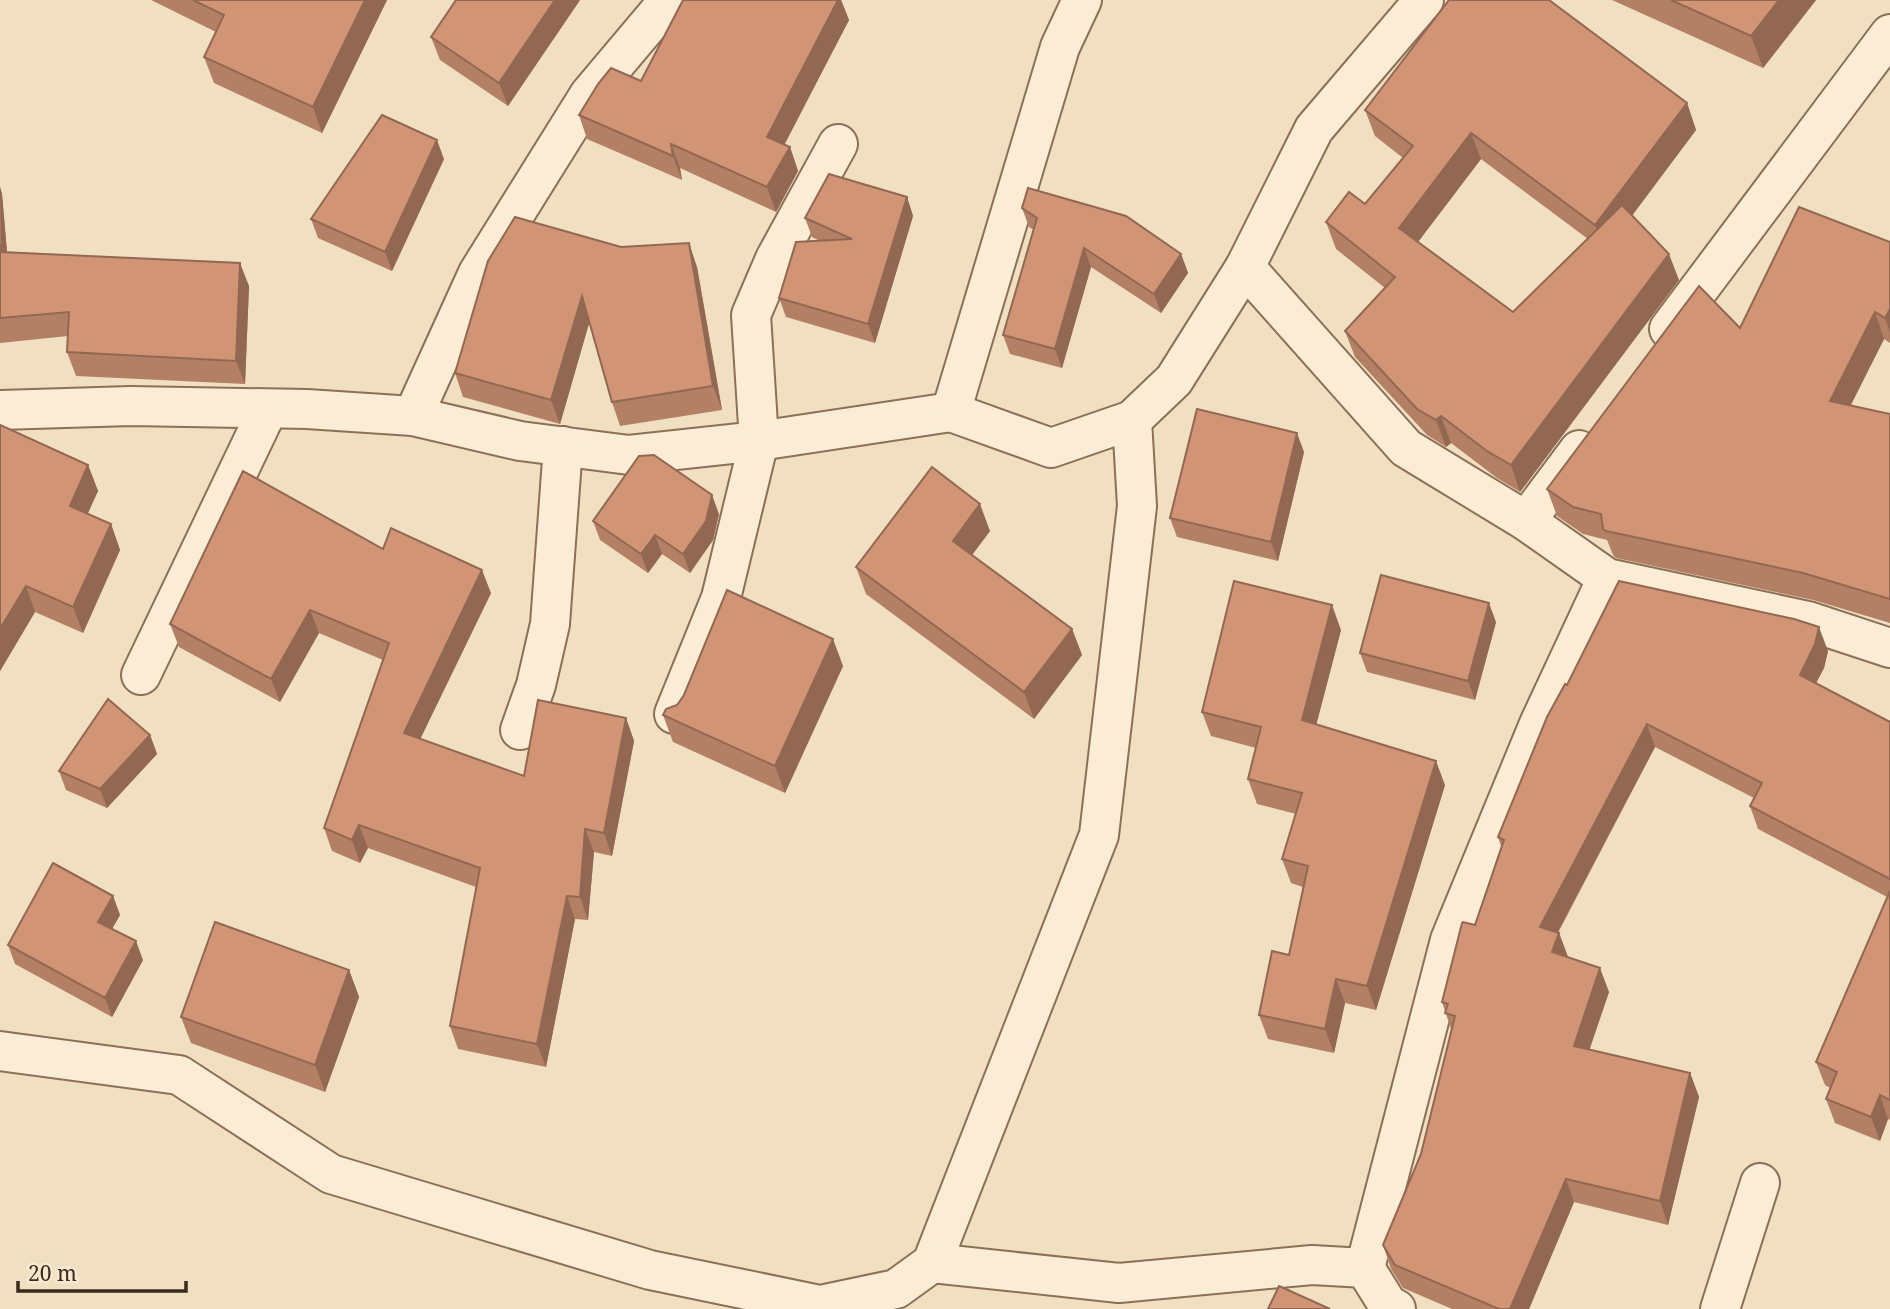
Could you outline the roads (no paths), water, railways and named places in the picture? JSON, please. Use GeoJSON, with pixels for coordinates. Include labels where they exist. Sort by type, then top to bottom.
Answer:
{"type":"FeatureCollection","features":[{"type":"Feature","properties":{"kind":"street"},"geometry":{"type":"LineString","coordinates":[[413,416],[478,274],[589,95],[669,0]]}},
{"type":"Feature","properties":{"kind":"street"},"geometry":{"type":"LineString","coordinates":[[951,412],[1060,47],[1082,0]]}},
{"type":"Feature","properties":{"kind":"street"},"geometry":{"type":"LineString","coordinates":[[0,410],[131,406],[307,409],[413,416],[520,441],[629,455],[759,441],[951,412],[1051,447],[1132,420],[1174,380],[1245,267],[1314,129],[1424,0]]}},
{"type":"Feature","properties":{"kind":"street"},"geometry":{"type":"LineString","coordinates":[[1650,355],[1890,34]]}},
{"type":"Feature","properties":{"kind":"street"},"geometry":{"type":"LineString","coordinates":[[674,714],[721,598],[759,441],[751,314],[775,259],[838,144]]}},
{"type":"Feature","properties":{"kind":"street"},"geometry":{"type":"LineString","coordinates":[[1245,267],[1406,448],[1525,521],[1607,578],[1808,621],[1890,648]]}},
{"type":"Feature","properties":{"kind":"street"},"geometry":{"type":"LineString","coordinates":[[141,675],[268,409]]}},
{"type":"Feature","properties":{"kind":"street"},"geometry":{"type":"LineString","coordinates":[[0,1051],[180,1075],[331,1174],[650,1270],[820,1305],[896,1289],[932,1263],[1099,835],[1137,506],[1132,420]]}},
{"type":"Feature","properties":{"kind":"street"},"geometry":{"type":"LineString","coordinates":[[1525,521],[1600,421]]}},
{"type":"Feature","properties":{"kind":"street"},"geometry":{"type":"LineString","coordinates":[[520,730],[536,685],[550,624],[563,446]]}},
{"type":"Feature","properties":{"kind":"street"},"geometry":{"type":"LineString","coordinates":[[1396,1309],[1388,1305],[1365,1268],[1450,940],[1539,724],[1607,578]]}},
{"type":"Feature","properties":{"kind":"street"},"geometry":{"type":"LineString","coordinates":[[1720,1309],[1760,1183]]}},
{"type":"Feature","properties":{"kind":"street"},"geometry":{"type":"LineString","coordinates":[[932,1263],[1119,1283],[1312,1265],[1365,1268]]}}]}
